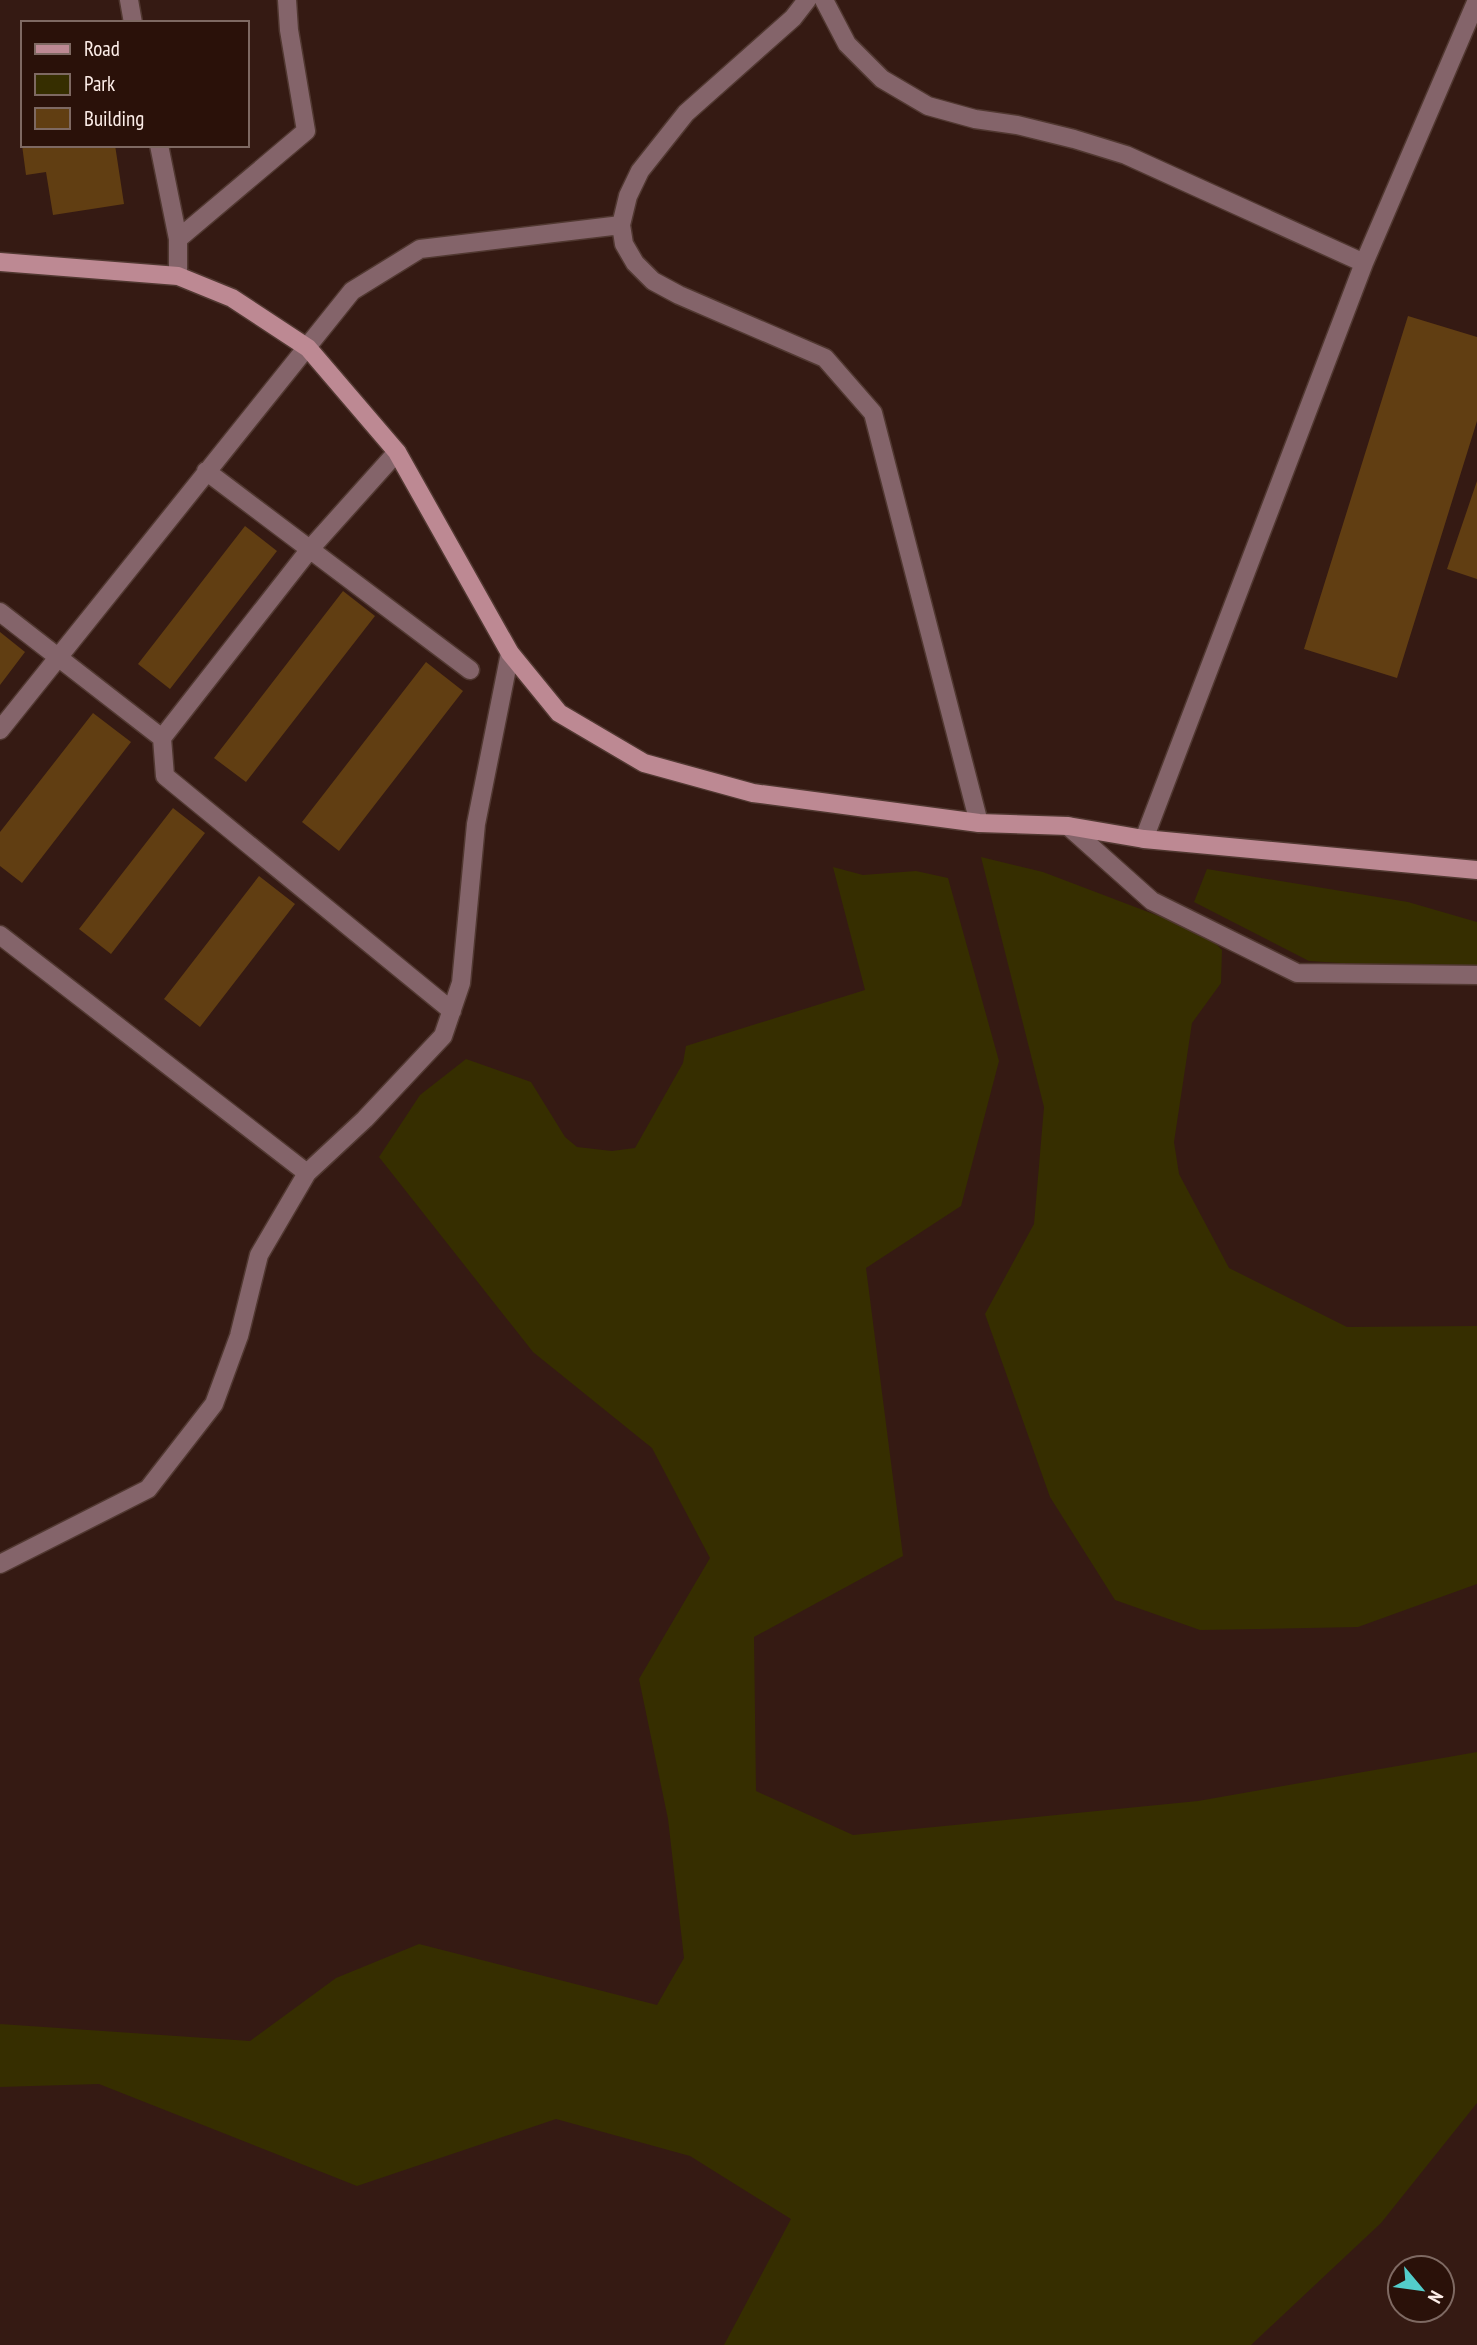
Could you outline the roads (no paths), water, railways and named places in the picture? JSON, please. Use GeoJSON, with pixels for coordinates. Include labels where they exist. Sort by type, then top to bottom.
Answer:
{"type":"FeatureCollection","features":[{"type":"Feature","properties":{"kind":"street"},"geometry":{"type":"LineString","coordinates":[[129,0],[133,21]]}},
{"type":"Feature","properties":{"kind":"street"},"geometry":{"type":"LineString","coordinates":[[178,239],[306,131],[289,30],[287,0]]}},
{"type":"Feature","properties":{"kind":"street"},"geometry":{"type":"LineString","coordinates":[[807,0],[793,18],[686,113],[640,172],[628,196],[621,225],[624,244],[635,263],[653,281],[678,295],[825,358],[873,413],[979,823]]}},
{"type":"Feature","properties":{"kind":"street"},"geometry":{"type":"LineString","coordinates":[[824,0],[847,44],[881,79],[928,106],[975,119],[1017,125],[1074,139],[1126,155],[1364,263]]}},
{"type":"Feature","properties":{"kind":"street"},"geometry":{"type":"LineString","coordinates":[[1144,839],[1364,263],[1477,0]]}},
{"type":"Feature","properties":{"kind":"street"},"geometry":{"type":"LineString","coordinates":[[159,147],[178,239],[178,276]]}},
{"type":"Feature","properties":{"kind":"street"},"geometry":{"type":"LineString","coordinates":[[0,730],[352,291],[421,249],[621,225]]}},
{"type":"Feature","properties":{"kind":"street"},"geometry":{"type":"LineString","coordinates":[[0,262],[178,276],[232,298],[308,348],[397,452],[510,653],[559,713],[644,763],[753,793],[979,823],[1068,825],[1144,839],[1477,870]]}},
{"type":"Feature","properties":{"kind":"street"},"geometry":{"type":"LineString","coordinates":[[397,452],[310,550],[162,738],[165,776],[452,1011]]}},
{"type":"Feature","properties":{"kind":"street"},"geometry":{"type":"LineString","coordinates":[[206,471],[470,670]]}},
{"type":"Feature","properties":{"kind":"street"},"geometry":{"type":"LineString","coordinates":[[0,612],[162,738]]}},
{"type":"Feature","properties":{"kind":"street"},"geometry":{"type":"LineString","coordinates":[[0,1564],[148,1489],[214,1404],[239,1336],[259,1255],[307,1173],[365,1119],[443,1036],[461,983],[476,824],[510,653]]}},
{"type":"Feature","properties":{"kind":"street"},"geometry":{"type":"LineString","coordinates":[[1068,825],[1152,901],[1297,973],[1477,975]]}},
{"type":"Feature","properties":{"kind":"street"},"geometry":{"type":"LineString","coordinates":[[0,934],[307,1173]]}}]}
